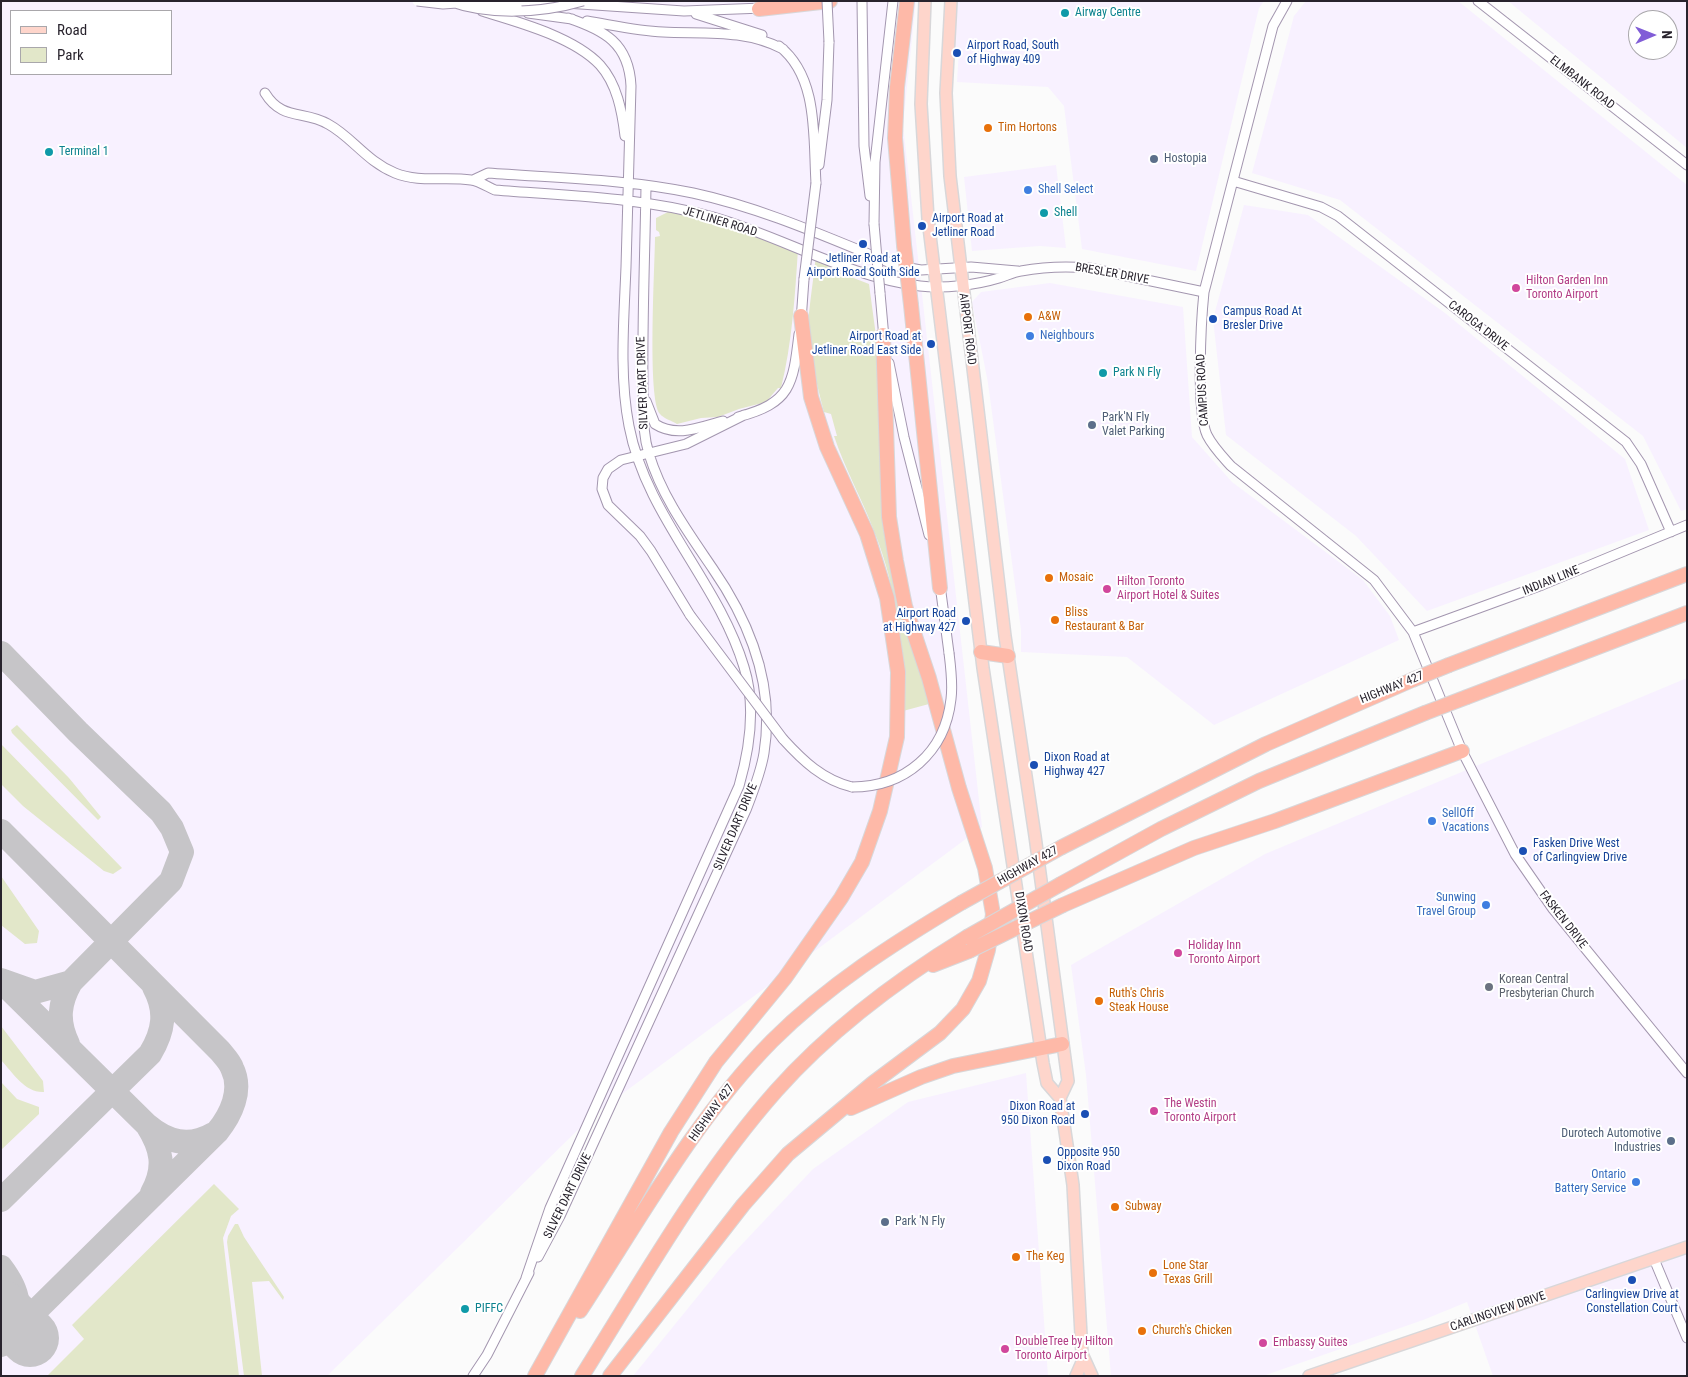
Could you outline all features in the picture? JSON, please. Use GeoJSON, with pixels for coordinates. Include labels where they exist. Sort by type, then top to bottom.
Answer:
{"type":"FeatureCollection","features":[{"type":"Feature","properties":{"kind":"highway"},"geometry":{"type":"LineString","coordinates":[[759,9],[829,1]]}},
{"type":"Feature","properties":{"kind":"highway"},"geometry":{"type":"LineString","coordinates":[[907,1],[897,87],[895,138],[904,245],[940,588]]}},
{"type":"Feature","properties":{"kind":"highway"},"geometry":{"type":"LineString","coordinates":[[536,1376],[671,1132],[716,1062],[785,978],[841,898],[862,862],[880,811],[897,737],[898,672],[888,598],[867,534],[827,447],[811,397],[805,357],[802,316]]}},
{"type":"Feature","properties":{"kind":"highway"},"geometry":{"type":"LineString","coordinates":[[610,1376],[743,1205],[788,1154],[841,1112],[873,1083],[940,1033],[963,1009],[979,981],[988,950],[993,914],[985,868],[959,788],[929,678],[905,606],[896,561],[889,517],[884,335]]}},
{"type":"Feature","properties":{"kind":"highway","name":"HIGHWAY 427"},"geometry":{"type":"LineString","coordinates":[[536,1376],[710,1114],[748,1067],[779,1034],[832,987],[961,903],[1062,847],[1266,744],[1449,665],[1687,574]]}},
{"type":"Feature","properties":{"kind":"highway"},"geometry":{"type":"LineString","coordinates":[[968,944],[1060,884],[1161,829],[1259,781],[1425,713],[1687,613]]}},
{"type":"Feature","properties":{"kind":"highway"},"geometry":{"type":"LineString","coordinates":[[981,652],[1008,656]]}},
{"type":"Feature","properties":{"kind":"highway"},"geometry":{"type":"LineString","coordinates":[[582,1376],[710,1176],[750,1122],[777,1090],[830,1036],[907,976],[968,944],[1194,848],[1301,812],[1462,751]]}},
{"type":"Feature","properties":{"kind":"highway"},"geometry":{"type":"LineString","coordinates":[[841,1112],[920,1077],[953,1066],[1041,1050],[1062,1044]]}},
{"type":"Feature","properties":{"kind":"main road","name":"AIRPORT ROAD"},"geometry":{"type":"LineString","coordinates":[[925,1],[921,66],[921,141],[934,269],[981,652]]}},
{"type":"Feature","properties":{"kind":"main road","name":"AIRPORT ROAD"},"geometry":{"type":"LineString","coordinates":[[951,1],[947,56],[946,123],[950,176],[1008,656]]}},
{"type":"Feature","properties":{"kind":"main road","name":"DIXON ROAD"},"geometry":{"type":"LineString","coordinates":[[981,652],[1041,1050],[1047,1082],[1060,1098],[1074,1185],[1083,1360],[1092,1376]]}},
{"type":"Feature","properties":{"kind":"main road","name":"DIXON ROAD"},"geometry":{"type":"LineString","coordinates":[[1008,656],[1035,836],[1068,1081],[1060,1098]]}},
{"type":"Feature","properties":{"kind":"main road","name":"CARLINGVIEW DRIVE"},"geometry":{"type":"LineString","coordinates":[[1309,1376],[1654,1260],[1687,1247]]}},
{"type":"Feature","properties":{"kind":"main road","name":"DIXON ROAD"},"geometry":{"type":"LineString","coordinates":[[1076,1376],[1083,1360]]}},
{"type":"Feature","properties":{"kind":"street"},"geometry":{"type":"LineString","coordinates":[[417,1],[432,4],[485,1],[526,6],[574,2]]}},
{"type":"Feature","properties":{"kind":"street"},"geometry":{"type":"LineString","coordinates":[[450,1],[516,22],[566,42],[590,55],[601,65],[610,78],[618,100],[628,161]]}},
{"type":"Feature","properties":{"kind":"street"},"geometry":{"type":"LineString","coordinates":[[450,1],[466,8],[568,18],[653,32],[739,34],[783,48]]}},
{"type":"Feature","properties":{"kind":"street"},"geometry":{"type":"LineString","coordinates":[[499,11],[544,8],[584,1]]}},
{"type":"Feature","properties":{"kind":"street"},"geometry":{"type":"LineString","coordinates":[[469,7],[548,2],[684,11],[759,9],[788,1]]}},
{"type":"Feature","properties":{"kind":"street"},"geometry":{"type":"LineString","coordinates":[[643,392],[650,417],[655,424],[669,431],[684,432],[767,408],[786,392],[796,360],[802,316],[804,279],[827,100],[829,1]]}},
{"type":"Feature","properties":{"kind":"street"},"geometry":{"type":"LineString","coordinates":[[744,415],[686,444],[621,460],[608,469],[603,478],[604,494],[612,508],[640,536],[651,551],[690,615],[783,739],[824,776],[838,784],[852,787],[883,784],[900,777],[928,755],[940,738],[948,718],[952,678],[940,588],[919,488],[904,437],[884,335],[874,224],[865,160],[862,1]]}},
{"type":"Feature","properties":{"kind":"street"},"geometry":{"type":"LineString","coordinates":[[874,224],[875,162],[893,1]]}},
{"type":"Feature","properties":{"kind":"street","name":"CAMPUS ROAD"},"geometry":{"type":"LineString","coordinates":[[1287,1],[1273,26],[1204,292],[1200,326],[1202,416],[1206,434],[1215,449],[1231,466],[1374,580],[1413,632],[1462,751]]}},
{"type":"Feature","properties":{"kind":"street","name":"ELMBANK ROAD"},"geometry":{"type":"LineString","coordinates":[[1478,1],[1687,165]]}},
{"type":"Feature","properties":{"kind":"street"},"geometry":{"type":"LineString","coordinates":[[684,11],[758,32],[783,48],[798,67],[808,90],[816,183]]}},
{"type":"Feature","properties":{"kind":"street"},"geometry":{"type":"LineString","coordinates":[[568,18],[591,26],[611,38],[628,65],[631,86],[628,161]]}},
{"type":"Feature","properties":{"kind":"street","name":"JETLINER ROAD"},"geometry":{"type":"LineString","coordinates":[[266,93],[276,107],[287,112],[326,122],[364,156],[395,174],[414,178],[473,180],[495,190],[646,202],[712,217],[811,252],[864,274],[912,285],[962,284]]}},
{"type":"Feature","properties":{"kind":"street","name":"SILVER DART DRIVE"},"geometry":{"type":"LineString","coordinates":[[526,1278],[550,1208],[739,786],[749,743],[750,708],[747,677],[737,646],[720,612],[667,523],[643,476],[636,456],[625,396],[624,295],[628,161]]}},
{"type":"Feature","properties":{"kind":"street","name":"JETLINER ROAD"},"geometry":{"type":"LineString","coordinates":[[473,180],[488,173],[646,186],[716,200],[759,213],[898,266],[921,270],[960,268]]}},
{"type":"Feature","properties":{"kind":"street","name":"CAROGA DRIVE"},"geometry":{"type":"LineString","coordinates":[[1232,181],[1321,207],[1338,216],[1626,442],[1640,464],[1671,532]]}},
{"type":"Feature","properties":{"kind":"street","name":"SILVER DART DRIVE"},"geometry":{"type":"LineString","coordinates":[[472,1376],[487,1355],[560,1216],[746,810],[764,754],[768,712],[759,658],[741,614],[669,501],[648,453],[642,420],[641,349],[646,186]]}},
{"type":"Feature","properties":{"kind":"street"},"geometry":{"type":"LineString","coordinates":[[712,217],[716,200]]}},
{"type":"Feature","properties":{"kind":"street","name":"BRESLER DRIVE"},"geometry":{"type":"LineString","coordinates":[[962,284],[998,278],[1020,271],[1050,267],[1089,268],[1204,292]]}},
{"type":"Feature","properties":{"kind":"street","name":"BRESLER DRIVE"},"geometry":{"type":"LineString","coordinates":[[960,268],[1020,271]]}},
{"type":"Feature","properties":{"kind":"street","name":"INDIAN LINE"},"geometry":{"type":"LineString","coordinates":[[1413,632],[1542,585],[1687,525]]}},
{"type":"Feature","properties":{"kind":"street","name":"FASKEN DRIVE"},"geometry":{"type":"LineString","coordinates":[[1462,751],[1520,862],[1553,909],[1687,1073]]}},
{"type":"Feature","properties":{"kind":"street"},"geometry":{"type":"LineString","coordinates":[[650,985],[663,991]]}},
{"type":"Feature","properties":{"kind":"street"},"geometry":{"type":"LineString","coordinates":[[1654,1260],[1687,1338]]}},
{"type":"Feature","properties":{"kind":"shaded area"},"geometry":{"type":"Polygon","coordinates":[[[1,1],[916,1],[903,125],[982,827],[591,1117],[327,1376],[1,1376],[1,1]]]}},
{"type":"Feature","properties":{"kind":"shaded area"},"geometry":{"type":"Polygon","coordinates":[[[957,1],[1264,1],[1259,8],[1196,271],[1082,249],[1064,106],[1048,87],[957,82],[959,49],[954,48],[957,1]]]}},
{"type":"Feature","properties":{"kind":"shaded area"},"geometry":{"type":"Polygon","coordinates":[[[1306,1],[1458,1],[1687,185],[1687,509],[1681,511],[1643,436],[1340,200],[1252,173],[1294,16],[1306,1]]]}},
{"type":"Feature","properties":{"kind":"shaded area"},"geometry":{"type":"Polygon","coordinates":[[[1508,1],[1687,1],[1687,148],[1508,1]]]}},
{"type":"Feature","properties":{"kind":"shaded area"},"geometry":{"type":"Polygon","coordinates":[[[1056,165],[1066,248],[1040,246],[972,251],[964,177],[1056,165]]]}},
{"type":"Feature","properties":{"kind":"shaded area"},"geometry":{"type":"Polygon","coordinates":[[[1244,205],[1308,215],[1445,313],[1625,459],[1649,530],[1427,611],[1356,536],[1226,435],[1213,319],[1244,205]]]}},
{"type":"Feature","properties":{"kind":"shaded area"},"geometry":{"type":"Polygon","coordinates":[[[1050,283],[1183,307],[1192,437],[1232,482],[1363,580],[1390,616],[1399,640],[1214,725],[1127,657],[1021,652],[1021,630],[988,383],[972,302],[981,292],[1050,283]]]}},
{"type":"Feature","properties":{"kind":"shaded area"},"geometry":{"type":"Polygon","coordinates":[[[1687,678],[1687,1376],[1493,1376],[1467,1302],[1423,1320],[1263,1376],[1111,1376],[1086,1075],[1071,965],[1265,854],[1687,678]]]}},
{"type":"Feature","properties":{"kind":"shaded area","name":"Park 'N Fly"},"geometry":{"type":"Polygon","coordinates":[[[1026,1073],[1048,1376],[633,1376],[728,1259],[813,1169],[908,1102],[1026,1073]]]}},
{"type":"Feature","properties":{"kind":"green space"},"geometry":{"type":"Polygon","coordinates":[[[668,212],[691,216],[798,249],[793,319],[785,371],[781,388],[778,388],[766,402],[718,417],[701,418],[677,424],[660,414],[656,403],[653,359],[655,237],[660,236],[656,230],[656,218],[668,212]]]}},
{"type":"Feature","properties":{"kind":"green space"},"geometry":{"type":"Polygon","coordinates":[[[816,255],[833,270],[869,284],[876,336],[883,528],[895,590],[929,701],[929,704],[903,711],[900,642],[889,575],[874,531],[834,436],[837,436],[831,414],[824,412],[813,363],[809,338],[809,313],[816,255]]]}},
{"type":"Feature","properties":{"kind":"green space"},"geometry":{"type":"Polygon","coordinates":[[[17,725],[69,778],[101,817],[98,820],[12,733],[11,730],[17,725]]]}},
{"type":"Feature","properties":{"kind":"green space"},"geometry":{"type":"Polygon","coordinates":[[[1,744],[122,868],[113,874],[104,871],[23,806],[1,784],[1,744]]]}},
{"type":"Feature","properties":{"kind":"green space"},"geometry":{"type":"Polygon","coordinates":[[[1,876],[39,931],[37,943],[25,944],[1,925],[1,876]]]}},
{"type":"Feature","properties":{"kind":"green space"},"geometry":{"type":"Polygon","coordinates":[[[1,1026],[43,1081],[44,1092],[25,1086],[1,1060],[1,1026]]]}},
{"type":"Feature","properties":{"kind":"green space"},"geometry":{"type":"Polygon","coordinates":[[[1,1082],[17,1099],[39,1107],[39,1114],[1,1150],[1,1082]]]}},
{"type":"Feature","properties":{"kind":"green space"},"geometry":{"type":"Polygon","coordinates":[[[214,1184],[239,1209],[231,1216],[223,1238],[239,1376],[47,1376],[84,1339],[72,1325],[214,1184]]]}},
{"type":"Feature","properties":{"kind":"green space"},"geometry":{"type":"Polygon","coordinates":[[[235,1224],[238,1224],[244,1237],[284,1297],[283,1300],[269,1281],[252,1282],[262,1376],[244,1376],[227,1242],[228,1236],[235,1224]]]}},
{"type":"Feature","properties":{"kind":"taxiway"},"geometry":{"type":"LineString","coordinates":[[1,653],[78,732],[161,812],[172,828],[182,852],[171,881],[71,982],[35,992],[1,980]]}},
{"type":"Feature","properties":{"kind":"taxiway"},"geometry":{"type":"LineString","coordinates":[[1,831],[220,1051],[231,1066],[236,1085],[236,1093],[231,1110],[217,1132],[1,1345]]}},
{"type":"Feature","properties":{"kind":"taxiway"},"geometry":{"type":"LineString","coordinates":[[68,1044],[62,1028],[61,1012],[64,997],[71,982]]}},
{"type":"Feature","properties":{"kind":"taxiway"},"geometry":{"type":"LineString","coordinates":[[4,984],[147,1125],[159,1150],[161,1166],[152,1193]]}},
{"type":"Feature","properties":{"kind":"taxiway"},"geometry":{"type":"LineString","coordinates":[[1,1200],[150,1054],[155,1046],[162,1021],[161,1004],[154,987]]}},
{"type":"Feature","properties":{"kind":"taxiway"},"geometry":{"type":"LineString","coordinates":[[147,1125],[162,1136],[178,1141],[195,1141],[213,1134]]}},
{"type":"Feature","properties":{"kind":"taxiway"},"geometry":{"type":"LineString","coordinates":[[1,1267],[16,1293],[17,1301],[16,1318],[8,1337]]}},
{"type":"Feature","properties":{"kind":"runway"},"geometry":{"type":"LineString","coordinates":[[1,1309],[30,1338]]}},
{"type":"Feature","properties":{"kind":"place","name":"Airway Centre"},"geometry":{"type":"Point","coordinates":[1065,13]}},
{"type":"Feature","properties":{"kind":"place","name":"Airport Road, South of Highway 409"},"geometry":{"type":"Point","coordinates":[957,53]}},
{"type":"Feature","properties":{"kind":"place","name":"Tim Hortons"},"geometry":{"type":"Point","coordinates":[988,128]}},
{"type":"Feature","properties":{"kind":"place","name":"Terminal 1"},"geometry":{"type":"Point","coordinates":[49,152]}},
{"type":"Feature","properties":{"kind":"place","name":"Hostopia"},"geometry":{"type":"Point","coordinates":[1154,159]}},
{"type":"Feature","properties":{"kind":"place","name":"Shell Select"},"geometry":{"type":"Point","coordinates":[1028,190]}},
{"type":"Feature","properties":{"kind":"place","name":"Shell"},"geometry":{"type":"Point","coordinates":[1044,213]}},
{"type":"Feature","properties":{"kind":"place","name":"Airport Road at Jetliner Road"},"geometry":{"type":"Point","coordinates":[922,226]}},
{"type":"Feature","properties":{"kind":"place","name":"Jetliner Road at Airport Road South Side"},"geometry":{"type":"Point","coordinates":[863,244]}},
{"type":"Feature","properties":{"kind":"place","name":"Hilton Garden Inn Toronto Airport"},"geometry":{"type":"Point","coordinates":[1516,288]}},
{"type":"Feature","properties":{"kind":"place","name":"A&W"},"geometry":{"type":"Point","coordinates":[1028,317]}},
{"type":"Feature","properties":{"kind":"place","name":"Campus Road At Bresler Drive"},"geometry":{"type":"Point","coordinates":[1213,319]}},
{"type":"Feature","properties":{"kind":"place","name":"Neighbours"},"geometry":{"type":"Point","coordinates":[1030,336]}},
{"type":"Feature","properties":{"kind":"place","name":"Airport Road at Jetliner Road East Side"},"geometry":{"type":"Point","coordinates":[931,344]}},
{"type":"Feature","properties":{"kind":"place","name":"Park N Fly"},"geometry":{"type":"Point","coordinates":[1103,373]}},
{"type":"Feature","properties":{"kind":"place","name":"Park'N Fly Valet Parking"},"geometry":{"type":"Point","coordinates":[1092,425]}},
{"type":"Feature","properties":{"kind":"place","name":"Mosaic"},"geometry":{"type":"Point","coordinates":[1049,578]}},
{"type":"Feature","properties":{"kind":"place","name":"Hilton Toronto Airport Hotel & Suites"},"geometry":{"type":"Point","coordinates":[1107,589]}},
{"type":"Feature","properties":{"kind":"place","name":"Bliss Restaurant & Bar"},"geometry":{"type":"Point","coordinates":[1055,620]}},
{"type":"Feature","properties":{"kind":"place","name":"Airport Road at Highway 427"},"geometry":{"type":"Point","coordinates":[966,621]}},
{"type":"Feature","properties":{"kind":"place","name":"Dixon Road at Highway 427"},"geometry":{"type":"Point","coordinates":[1034,765]}},
{"type":"Feature","properties":{"kind":"place","name":"SellOff Vacations"},"geometry":{"type":"Point","coordinates":[1432,821]}},
{"type":"Feature","properties":{"kind":"place","name":"Fasken Drive West of Carlingview Drive"},"geometry":{"type":"Point","coordinates":[1523,851]}},
{"type":"Feature","properties":{"kind":"place","name":"Sunwing Travel Group"},"geometry":{"type":"Point","coordinates":[1486,905]}},
{"type":"Feature","properties":{"kind":"place","name":"Holiday Inn Toronto Airport"},"geometry":{"type":"Point","coordinates":[1178,953]}},
{"type":"Feature","properties":{"kind":"place","name":"Korean Central Presbyterian Church"},"geometry":{"type":"Point","coordinates":[1489,987]}},
{"type":"Feature","properties":{"kind":"place","name":"Ruth's Chris Steak House"},"geometry":{"type":"Point","coordinates":[1099,1001]}},
{"type":"Feature","properties":{"kind":"place","name":"The Westin Toronto Airport"},"geometry":{"type":"Point","coordinates":[1154,1111]}},
{"type":"Feature","properties":{"kind":"place","name":"Dixon Road at 950 Dixon Road"},"geometry":{"type":"Point","coordinates":[1085,1114]}},
{"type":"Feature","properties":{"kind":"place","name":"Durotech Automotive Industries"},"geometry":{"type":"Point","coordinates":[1671,1141]}},
{"type":"Feature","properties":{"kind":"place","name":"Opposite 950 Dixon Road"},"geometry":{"type":"Point","coordinates":[1047,1160]}},
{"type":"Feature","properties":{"kind":"place","name":"Ontario Battery Service"},"geometry":{"type":"Point","coordinates":[1636,1182]}},
{"type":"Feature","properties":{"kind":"place","name":"Subway"},"geometry":{"type":"Point","coordinates":[1115,1207]}},
{"type":"Feature","properties":{"kind":"place","name":"Park 'N Fly"},"geometry":{"type":"Point","coordinates":[885,1222]}},
{"type":"Feature","properties":{"kind":"place","name":"The Keg"},"geometry":{"type":"Point","coordinates":[1016,1257]}},
{"type":"Feature","properties":{"kind":"place","name":"Lone Star Texas Grill"},"geometry":{"type":"Point","coordinates":[1153,1273]}},
{"type":"Feature","properties":{"kind":"place","name":"Carlingview Drive at Constellation Court"},"geometry":{"type":"Point","coordinates":[1632,1280]}},
{"type":"Feature","properties":{"kind":"place","name":"PIFFC"},"geometry":{"type":"Point","coordinates":[465,1309]}},
{"type":"Feature","properties":{"kind":"place","name":"Church's Chicken"},"geometry":{"type":"Point","coordinates":[1142,1331]}},
{"type":"Feature","properties":{"kind":"place","name":"Embassy Suites"},"geometry":{"type":"Point","coordinates":[1263,1343]}},
{"type":"Feature","properties":{"kind":"place","name":"DoubleTree by Hilton Toronto Airport"},"geometry":{"type":"Point","coordinates":[1005,1349]}}]}
